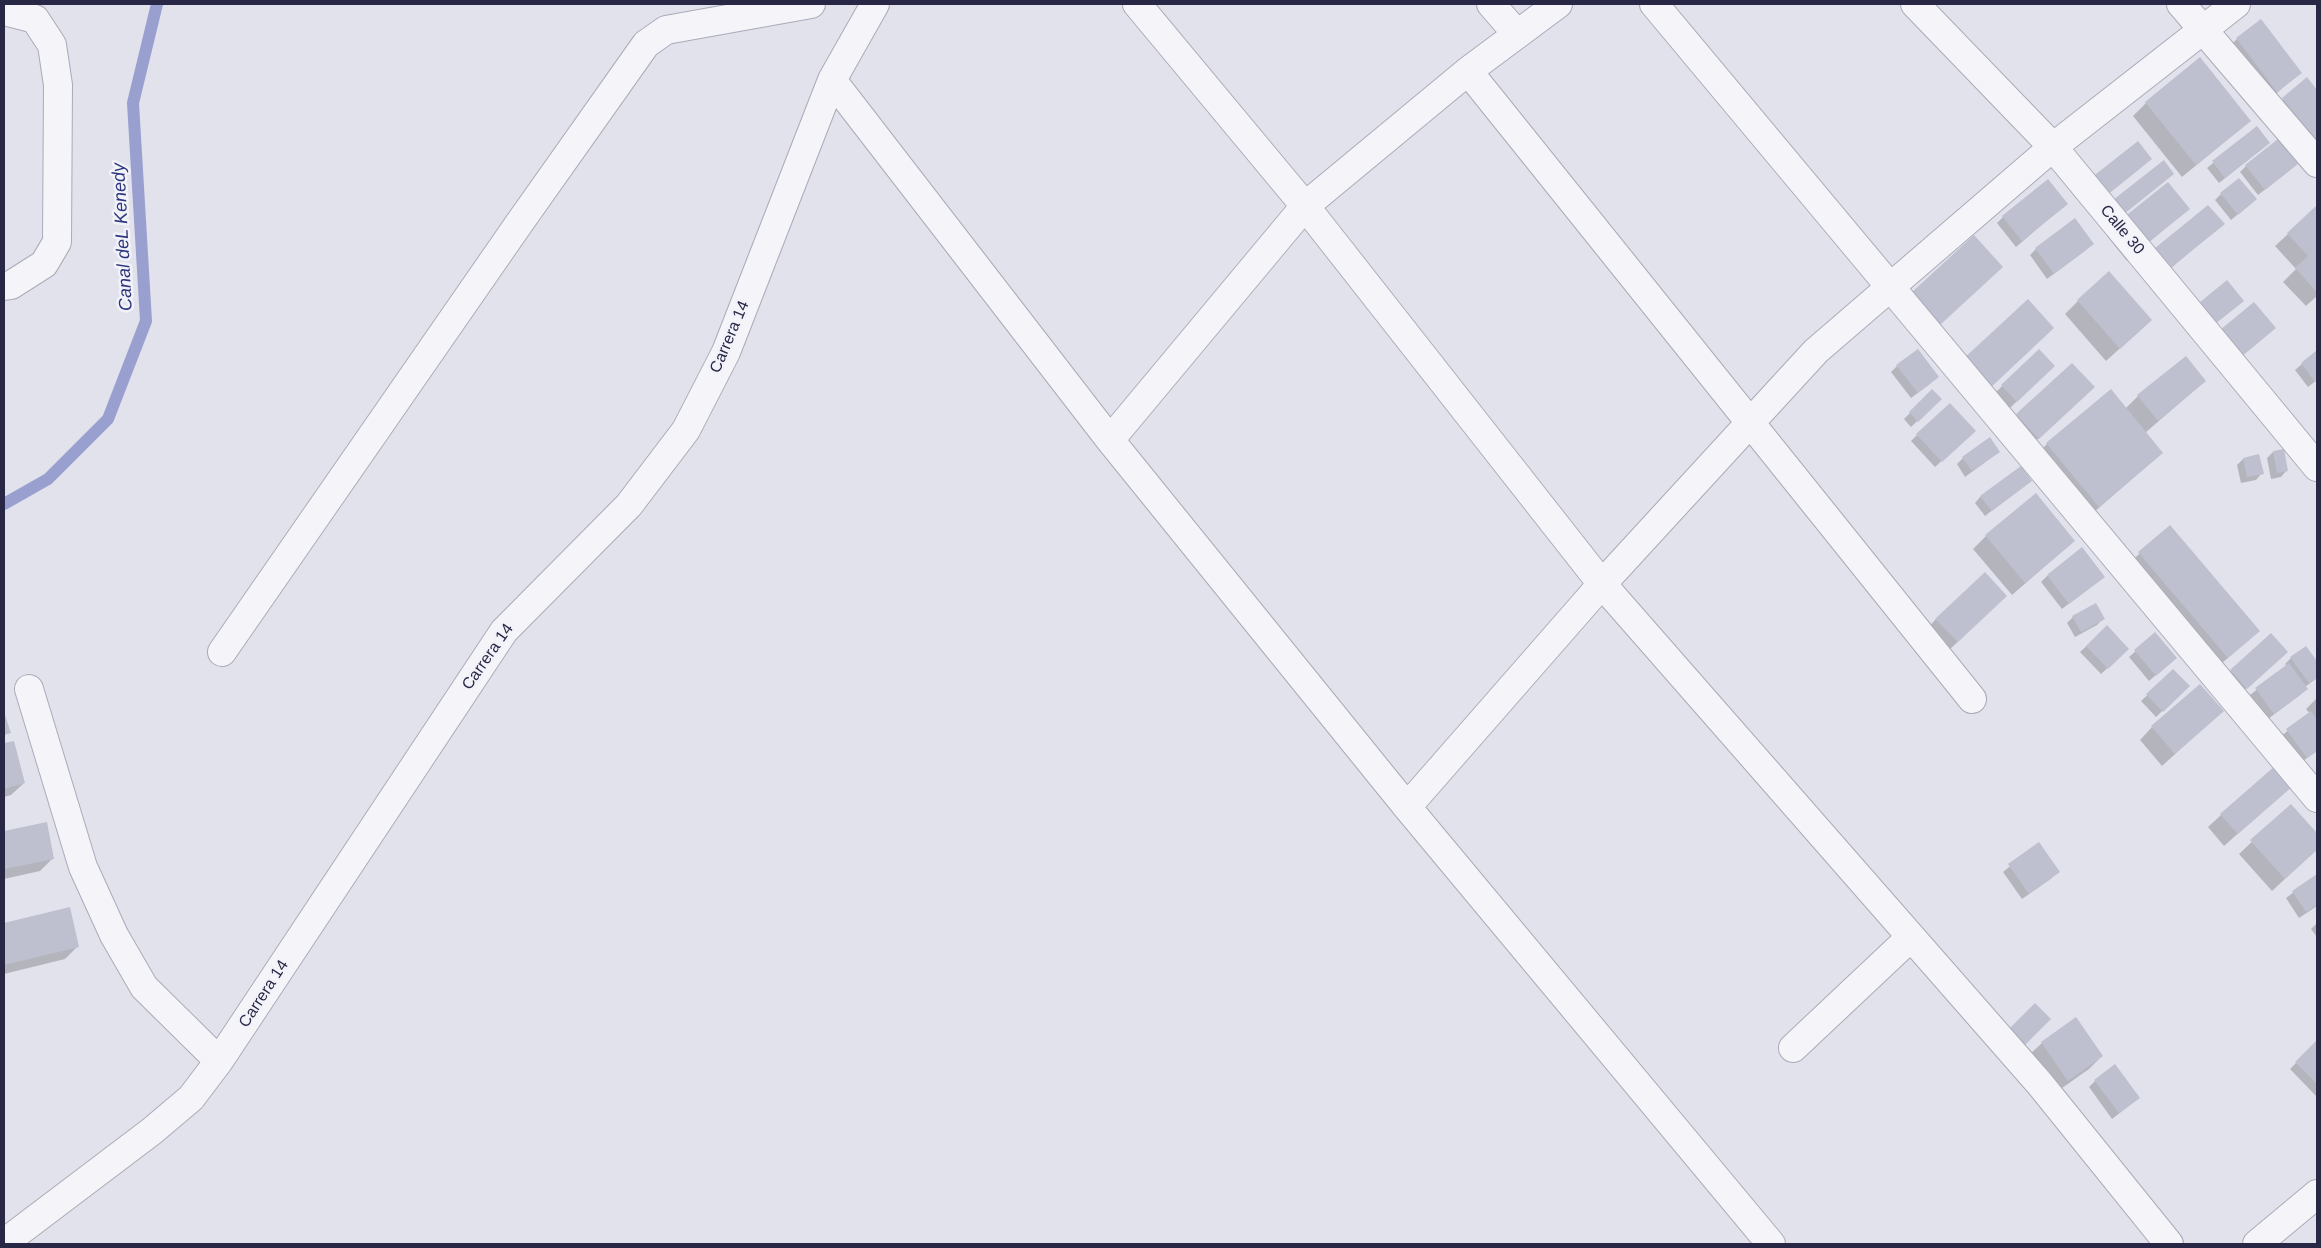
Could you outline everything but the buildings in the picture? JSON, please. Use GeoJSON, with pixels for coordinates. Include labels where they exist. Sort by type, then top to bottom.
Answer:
{"type":"FeatureCollection","features":[{"type":"Feature","properties":{"kind":"street"},"geometry":{"type":"LineString","coordinates":[[222,652],[646,44],[666,30],[811,4]]}},
{"type":"Feature","properties":{"kind":"street","name":"Carrera 14"},"geometry":{"type":"LineString","coordinates":[[7,1233],[152,1131],[191,1098],[220,1061],[504,631],[629,505],[686,430],[726,352],[832,80],[875,4]]}},
{"type":"Feature","properties":{"kind":"street"},"geometry":{"type":"LineString","coordinates":[[1137,4],[1306,206],[1602,584],[2040,1084],[2169,1244]]}},
{"type":"Feature","properties":{"kind":"street"},"geometry":{"type":"LineString","coordinates":[[1491,4],[1516,34]]}},
{"type":"Feature","properties":{"kind":"street"},"geometry":{"type":"LineString","coordinates":[[1110,440],[1306,206],[1468,71],[1558,4]]}},
{"type":"Feature","properties":{"kind":"street"},"geometry":{"type":"LineString","coordinates":[[1654,4],[2317,798]]}},
{"type":"Feature","properties":{"kind":"street","name":"Calle 30"},"geometry":{"type":"LineString","coordinates":[[1915,4],[2053,147],[2317,466]]}},
{"type":"Feature","properties":{"kind":"street"},"geometry":{"type":"LineString","coordinates":[[2181,4],[2317,163]]}},
{"type":"Feature","properties":{"kind":"street"},"geometry":{"type":"LineString","coordinates":[[1407,807],[1602,584],[1816,351],[2053,147],[2236,4]]}},
{"type":"Feature","properties":{"kind":"street"},"geometry":{"type":"LineString","coordinates":[[4,11],[35,19],[44,32],[52,45],[58,95],[57,242],[44,264],[12,285],[4,286]]}},
{"type":"Feature","properties":{"kind":"street"},"geometry":{"type":"LineString","coordinates":[[1468,71],[1972,699]]}},
{"type":"Feature","properties":{"kind":"street"},"geometry":{"type":"LineString","coordinates":[[832,80],[1110,440],[1407,807],[1772,1244]]}},
{"type":"Feature","properties":{"kind":"street"},"geometry":{"type":"LineString","coordinates":[[29,689],[83,867],[114,935],[144,987],[220,1061]]}},
{"type":"Feature","properties":{"kind":"street"},"geometry":{"type":"LineString","coordinates":[[1793,1048],[1911,937]]}},
{"type":"Feature","properties":{"kind":"street"},"geometry":{"type":"LineString","coordinates":[[2257,1244],[2317,1194]]}},
{"type":"Feature","properties":{"kind":"waterway","name":"Canal deL Kenedy"},"geometry":{"type":"LineString","coordinates":[[4,504],[48,479],[108,419],[146,321],[133,103],[157,4]]}}]}
